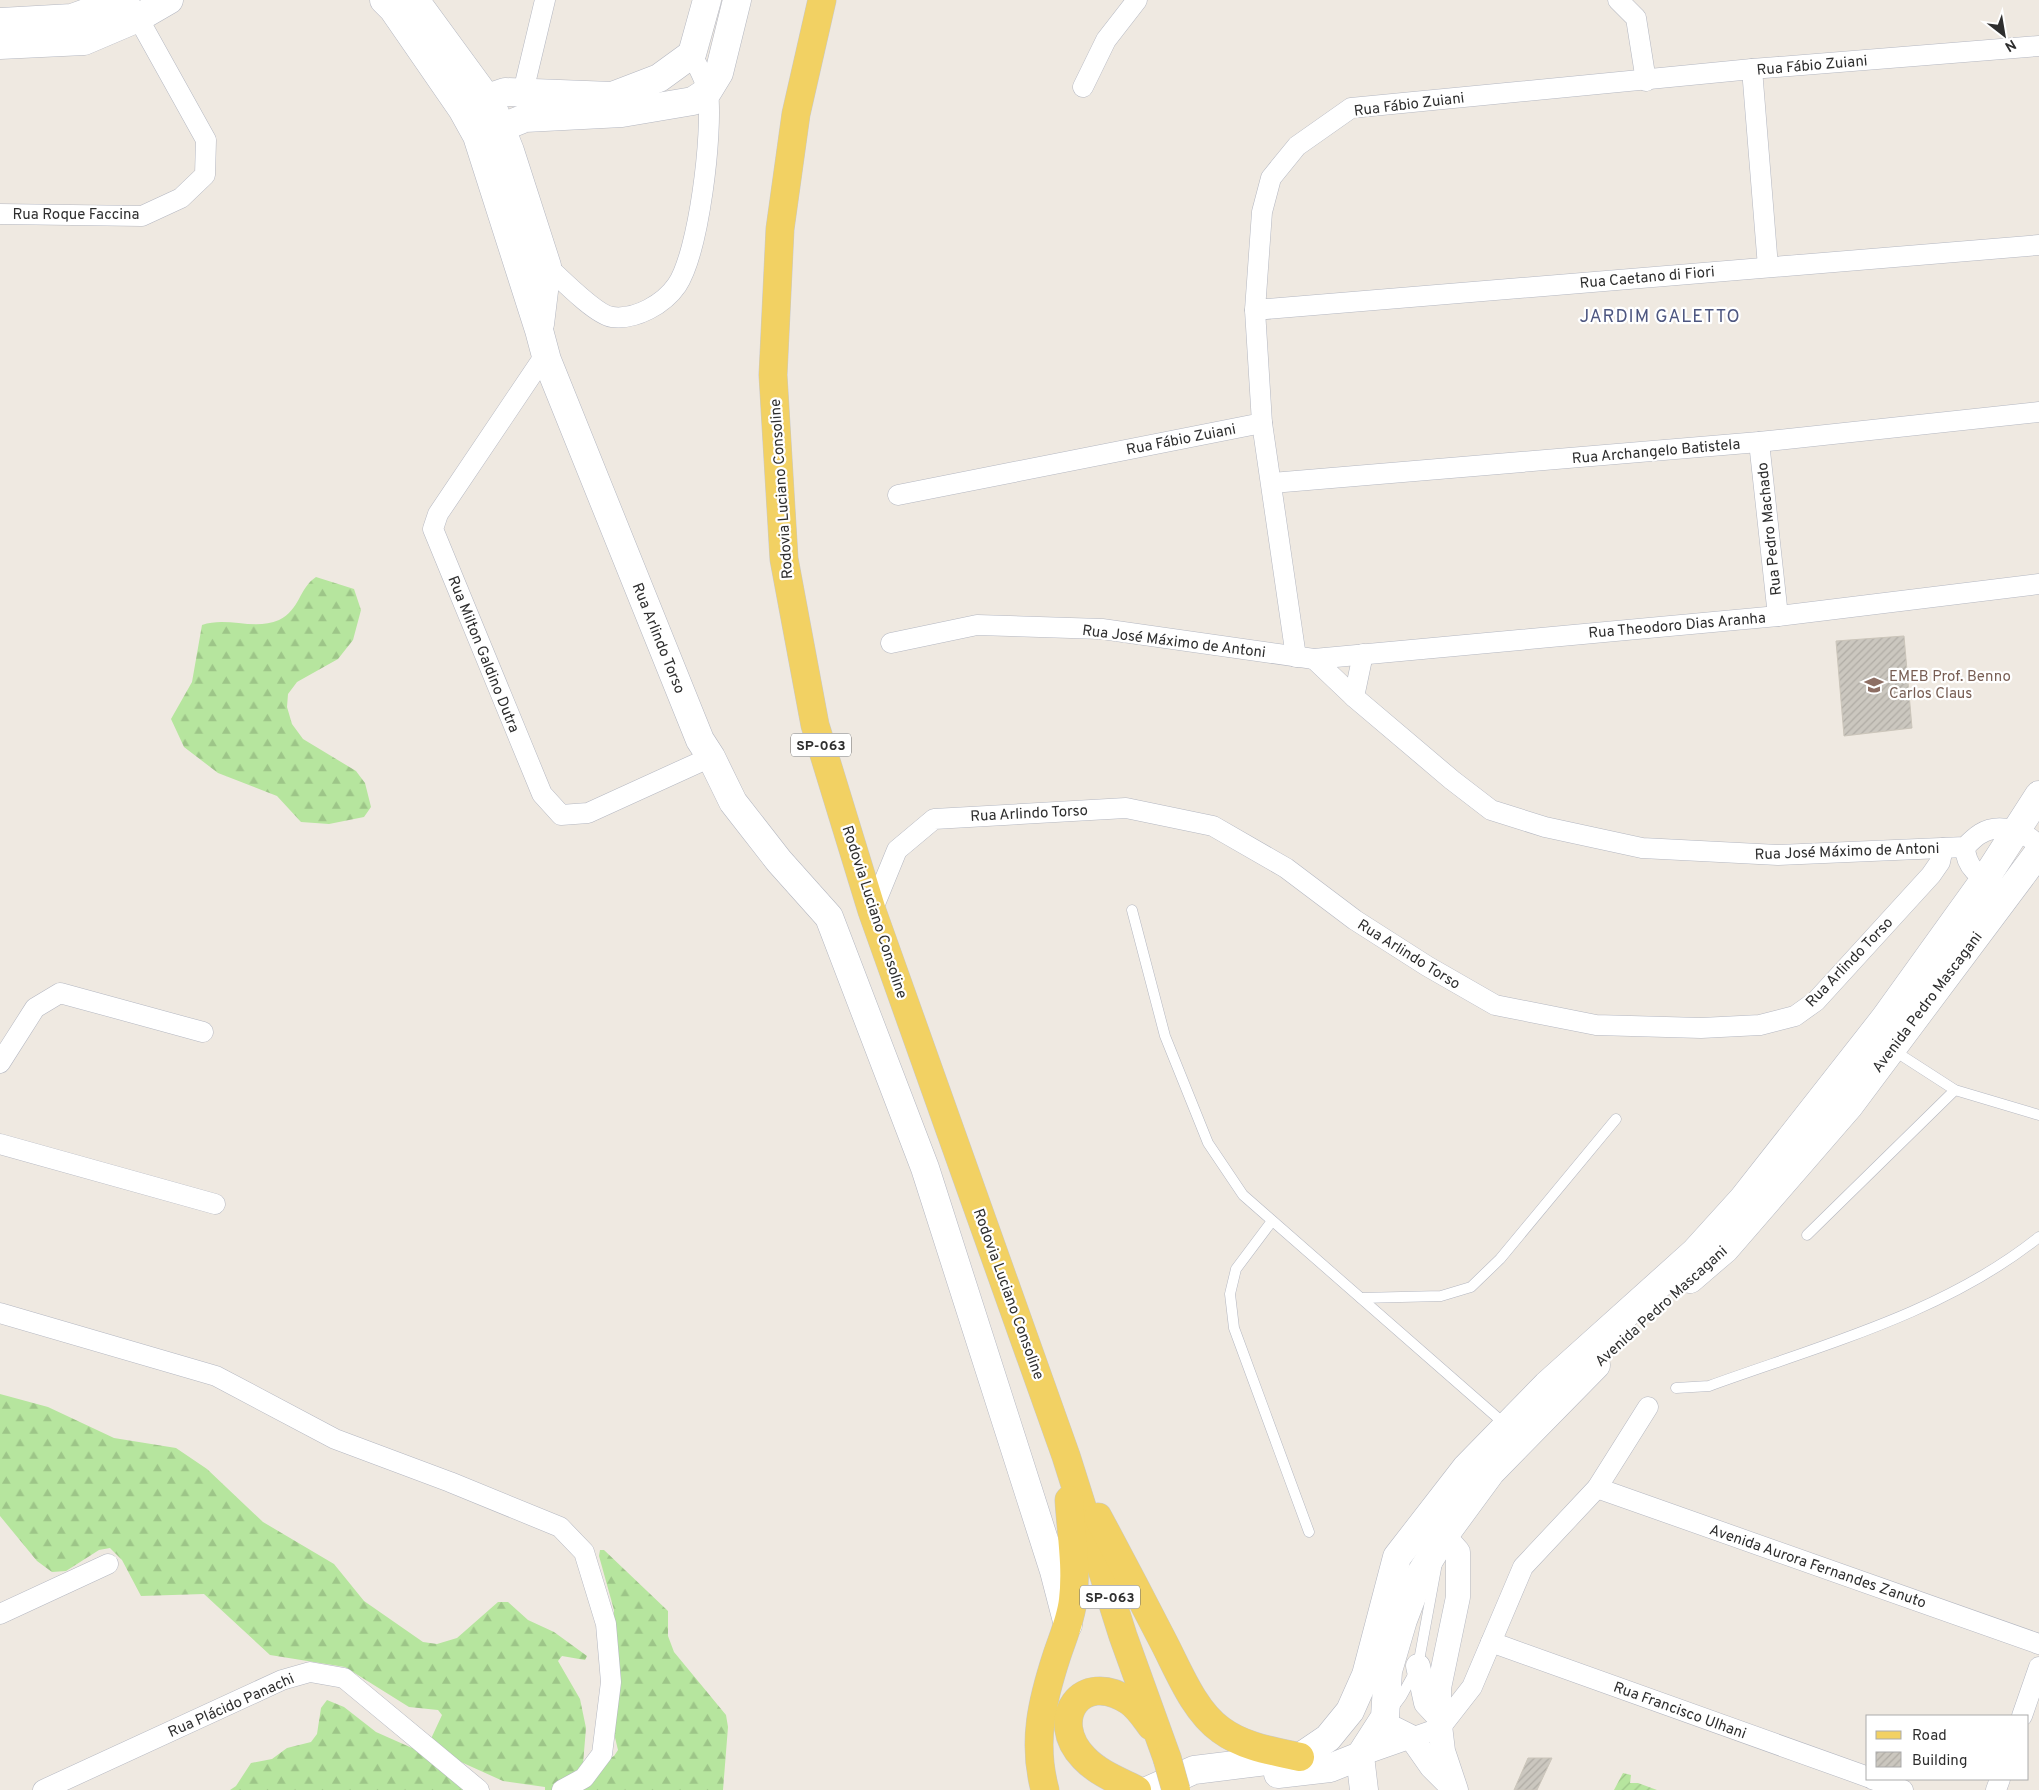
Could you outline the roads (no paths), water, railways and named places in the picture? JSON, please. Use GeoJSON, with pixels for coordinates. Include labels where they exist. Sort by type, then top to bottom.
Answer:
{"type":"FeatureCollection","features":[{"type":"Feature","properties":{"kind":"main road"},"geometry":{"type":"LineString","coordinates":[[0,22],[72,18],[169,0]]}},
{"type":"Feature","properties":{"kind":"main road"},"geometry":{"type":"LineString","coordinates":[[384,0],[474,103],[506,119],[622,113],[693,101],[708,91],[719,72],[737,0]]}},
{"type":"Feature","properties":{"kind":"main road"},"geometry":{"type":"LineString","coordinates":[[415,0],[474,103]]}},
{"type":"Feature","properties":{"kind":"main road"},"geometry":{"type":"LineString","coordinates":[[506,119],[612,96],[659,78],[692,54],[707,0]]}},
{"type":"Feature","properties":{"kind":"main road","name":"Rodovia Luciano Consoline"},"geometry":{"type":"LineString","coordinates":[[822,0],[796,114],[780,229],[773,375],[784,559],[807,686],[815,725],[872,911],[1066,1456],[1123,1636],[1163,1747],[1176,1790]]}},
{"type":"Feature","properties":{"kind":"main road"},"geometry":{"type":"LineString","coordinates":[[0,45],[84,41],[129,6]]}},
{"type":"Feature","properties":{"kind":"main road"},"geometry":{"type":"LineString","coordinates":[[474,103],[505,92],[510,151],[547,266],[542,343]]}},
{"type":"Feature","properties":{"kind":"main road","name":"Rua Arlindo Torso"},"geometry":{"type":"LineString","coordinates":[[506,119],[542,343],[700,740],[711,756],[734,802],[779,861],[829,917],[925,1168],[1054,1571],[1068,1625]]}},
{"type":"Feature","properties":{"kind":"main road","name":"Avenida Pedro Mascagani"},"geometry":{"type":"LineString","coordinates":[[1384,1720],[1388,1671],[1403,1620],[1421,1573],[1442,1539],[1491,1472],[1547,1385],[1695,1252],[1743,1199],[1885,1018],[1985,879],[2039,795]]}},
{"type":"Feature","properties":{"kind":"main road","name":"Avenida Pedro Mascagani"},"geometry":{"type":"LineString","coordinates":[[1366,1675],[1397,1557],[1466,1468],[1515,1433],[1576,1384],[1662,1304],[1725,1249],[1849,1106],[2039,852]]}},
{"type":"Feature","properties":{"kind":"main road"},"geometry":{"type":"LineString","coordinates":[[1045,1790],[1038,1753],[1038,1724],[1048,1681],[1068,1625],[1073,1600],[1074,1576],[1066,1456]]}},
{"type":"Feature","properties":{"kind":"main road"},"geometry":{"type":"LineString","coordinates":[[1066,1456],[1197,1704],[1210,1720],[1232,1737],[1261,1748],[1300,1757]]}},
{"type":"Feature","properties":{"kind":"main road"},"geometry":{"type":"LineString","coordinates":[[1414,1535],[1432,1533],[1442,1539]]}},
{"type":"Feature","properties":{"kind":"main road"},"geometry":{"type":"LineString","coordinates":[[1149,1790],[1194,1770],[1300,1757],[1328,1738],[1350,1711],[1366,1675]]}},
{"type":"Feature","properties":{"kind":"main road"},"geometry":{"type":"LineString","coordinates":[[1190,1790],[1200,1785],[1253,1777],[1333,1779],[1362,1753],[1384,1720],[1374,1712],[1369,1699],[1366,1675]]}},
{"type":"Feature","properties":{"kind":"main road"},"geometry":{"type":"LineString","coordinates":[[1137,1790],[1099,1770],[1078,1751],[1070,1739],[1068,1728],[1070,1709],[1076,1700],[1087,1693],[1096,1690],[1108,1691],[1130,1701],[1163,1747]]}},
{"type":"Feature","properties":{"kind":"main road"},"geometry":{"type":"LineString","coordinates":[[1328,1738],[1362,1753]]}},
{"type":"Feature","properties":{"kind":"main road"},"geometry":{"type":"LineString","coordinates":[[1362,1753],[1364,1790]]}},
{"type":"Feature","properties":{"kind":"street"},"geometry":{"type":"LineString","coordinates":[[506,119],[545,0]]}},
{"type":"Feature","properties":{"kind":"street"},"geometry":{"type":"LineString","coordinates":[[1083,87],[1106,40],[1137,0]]}},
{"type":"Feature","properties":{"kind":"street"},"geometry":{"type":"LineString","coordinates":[[1618,0],[1636,18],[1646,81]]}},
{"type":"Feature","properties":{"kind":"street","name":"Rua Roque Faccina"},"geometry":{"type":"LineString","coordinates":[[0,214],[142,216],[182,198],[205,175],[206,140],[129,6]]}},
{"type":"Feature","properties":{"kind":"street","name":"Rua Fábio Zuiani"},"geometry":{"type":"LineString","coordinates":[[898,495],[1262,423],[1256,310],[1262,212],[1271,178],[1297,146],[1351,108],[1752,70],[2039,46]]}},
{"type":"Feature","properties":{"kind":"street"},"geometry":{"type":"LineString","coordinates":[[547,266],[585,301],[611,317],[633,315],[661,304],[677,284],[689,256],[702,199],[707,140],[708,91],[692,54]]}},
{"type":"Feature","properties":{"kind":"street"},"geometry":{"type":"LineString","coordinates":[[1752,70],[1768,267]]}},
{"type":"Feature","properties":{"kind":"street","name":"Rua Caetano di Fiori"},"geometry":{"type":"LineString","coordinates":[[1256,310],[2039,245]]}},
{"type":"Feature","properties":{"kind":"street","name":"Rua Milton Galdino Dutra"},"geometry":{"type":"LineString","coordinates":[[542,343],[438,514],[433,529],[530,767],[542,794],[561,815],[588,813],[711,756]]}},
{"type":"Feature","properties":{"kind":"street","name":"Rua Archangelo Batistela"},"geometry":{"type":"LineString","coordinates":[[1272,483],[1759,442],[2039,412]]}},
{"type":"Feature","properties":{"kind":"street"},"geometry":{"type":"LineString","coordinates":[[1262,423],[1305,658]]}},
{"type":"Feature","properties":{"kind":"street","name":"Rua Pedro Machado"},"geometry":{"type":"LineString","coordinates":[[1759,442],[1778,616]]}},
{"type":"Feature","properties":{"kind":"street","name":"Rua Theodoro Dias Aranha"},"geometry":{"type":"LineString","coordinates":[[1305,658],[1778,616],[2039,584]]}},
{"type":"Feature","properties":{"kind":"street","name":"Rua José Máximo de Antoni"},"geometry":{"type":"LineString","coordinates":[[891,643],[977,625],[1102,629],[1305,658],[1491,810],[1545,827],[1642,848],[1768,855],[1943,848],[1965,846],[1982,833],[2000,828],[2016,831]]}},
{"type":"Feature","properties":{"kind":"street"},"geometry":{"type":"LineString","coordinates":[[1354,697],[1363,654]]}},
{"type":"Feature","properties":{"kind":"street","name":"Rua Arlindo Torso"},"geometry":{"type":"LineString","coordinates":[[872,911],[897,850],[934,819],[1126,808],[1213,826],[1286,868],[1355,920],[1426,966],[1495,1005],[1596,1025],[1711,1028],[1760,1025],[1795,1016],[1816,1002],[1931,875],[1940,862],[1943,848]]}},
{"type":"Feature","properties":{"kind":"street"},"geometry":{"type":"LineString","coordinates":[[2016,831],[2033,840],[2039,846]]}},
{"type":"Feature","properties":{"kind":"street"},"geometry":{"type":"LineString","coordinates":[[1965,846],[1965,858],[1974,871],[1985,879],[2010,891]]}},
{"type":"Feature","properties":{"kind":"street"},"geometry":{"type":"LineString","coordinates":[[0,1063],[35,1008],[60,992],[203,1032]]}},
{"type":"Feature","properties":{"kind":"street"},"geometry":{"type":"LineString","coordinates":[[0,1144],[215,1204]]}},
{"type":"Feature","properties":{"kind":"street"},"geometry":{"type":"LineString","coordinates":[[0,1313],[216,1376],[335,1439],[450,1482],[560,1527],[584,1552],[606,1624],[611,1682],[602,1754],[584,1778],[562,1790]]}},
{"type":"Feature","properties":{"kind":"street"},"geometry":{"type":"LineString","coordinates":[[1362,1753],[1411,1737],[1439,1722],[1472,1687],[1523,1567],[1597,1488],[1648,1407]]}},
{"type":"Feature","properties":{"kind":"street","name":"Avenida Aurora Fernandes Zanuto"},"geometry":{"type":"LineString","coordinates":[[1597,1488],[2039,1644]]}},
{"type":"Feature","properties":{"kind":"street"},"geometry":{"type":"LineString","coordinates":[[1442,1539],[1458,1552],[1458,1597],[1439,1688],[1439,1722],[1443,1751],[1456,1790]]}},
{"type":"Feature","properties":{"kind":"street"},"geometry":{"type":"LineString","coordinates":[[0,1614],[108,1564]]}},
{"type":"Feature","properties":{"kind":"street","name":"Rua Francisco Ulhani"},"geometry":{"type":"LineString","coordinates":[[1491,1642],[1866,1776]]}},
{"type":"Feature","properties":{"kind":"street"},"geometry":{"type":"LineString","coordinates":[[1418,1666],[1426,1703],[1439,1722]]}},
{"type":"Feature","properties":{"kind":"street"},"geometry":{"type":"LineString","coordinates":[[2022,1715],[2039,1667]]}},
{"type":"Feature","properties":{"kind":"street","name":"Rua Plácido Panachi"},"geometry":{"type":"LineString","coordinates":[[43,1790],[282,1680],[310,1672],[344,1678],[479,1790]]}},
{"type":"Feature","properties":{"kind":"street"},"geometry":{"type":"LineString","coordinates":[[1384,1720],[1411,1737],[1432,1767],[1456,1790]]}},
{"type":"Feature","properties":{"kind":"street"},"geometry":{"type":"LineString","coordinates":[[1875,1780],[1903,1790]]}},
{"type":"Feature","properties":{"kind":"lane"},"geometry":{"type":"LineString","coordinates":[[1132,910],[1165,1036],[1208,1143],[1242,1195],[1515,1433]]}},
{"type":"Feature","properties":{"kind":"lane"},"geometry":{"type":"LineString","coordinates":[[1892,1049],[1955,1090],[2039,1115]]}},
{"type":"Feature","properties":{"kind":"lane"},"geometry":{"type":"LineString","coordinates":[[1807,1234],[1955,1090]]}},
{"type":"Feature","properties":{"kind":"lane"},"geometry":{"type":"LineString","coordinates":[[1361,1298],[1441,1296],[1470,1287],[1500,1259],[1616,1119]]}},
{"type":"Feature","properties":{"kind":"lane"},"geometry":{"type":"LineString","coordinates":[[1272,1222],[1236,1268],[1230,1294],[1234,1328],[1309,1532]]}},
{"type":"Feature","properties":{"kind":"lane"},"geometry":{"type":"LineString","coordinates":[[1676,1388],[1709,1386],[1910,1314],[2012,1258],[2039,1237]]}},
{"type":"Feature","properties":{"kind":"lane"},"geometry":{"type":"LineString","coordinates":[[1384,1720],[1401,1698],[1418,1666],[1442,1539]]}},
{"type":"Feature","properties":{"kind":"place","name":"EMEB Prof. Benno Carlos Claus"},"geometry":{"type":"Point","coordinates":[1874,685]}},
{"type":"Feature","properties":{"kind":"district","name":"JARDIM GALETTO"},"geometry":{"type":"Point","coordinates":[1660,316]}}]}
